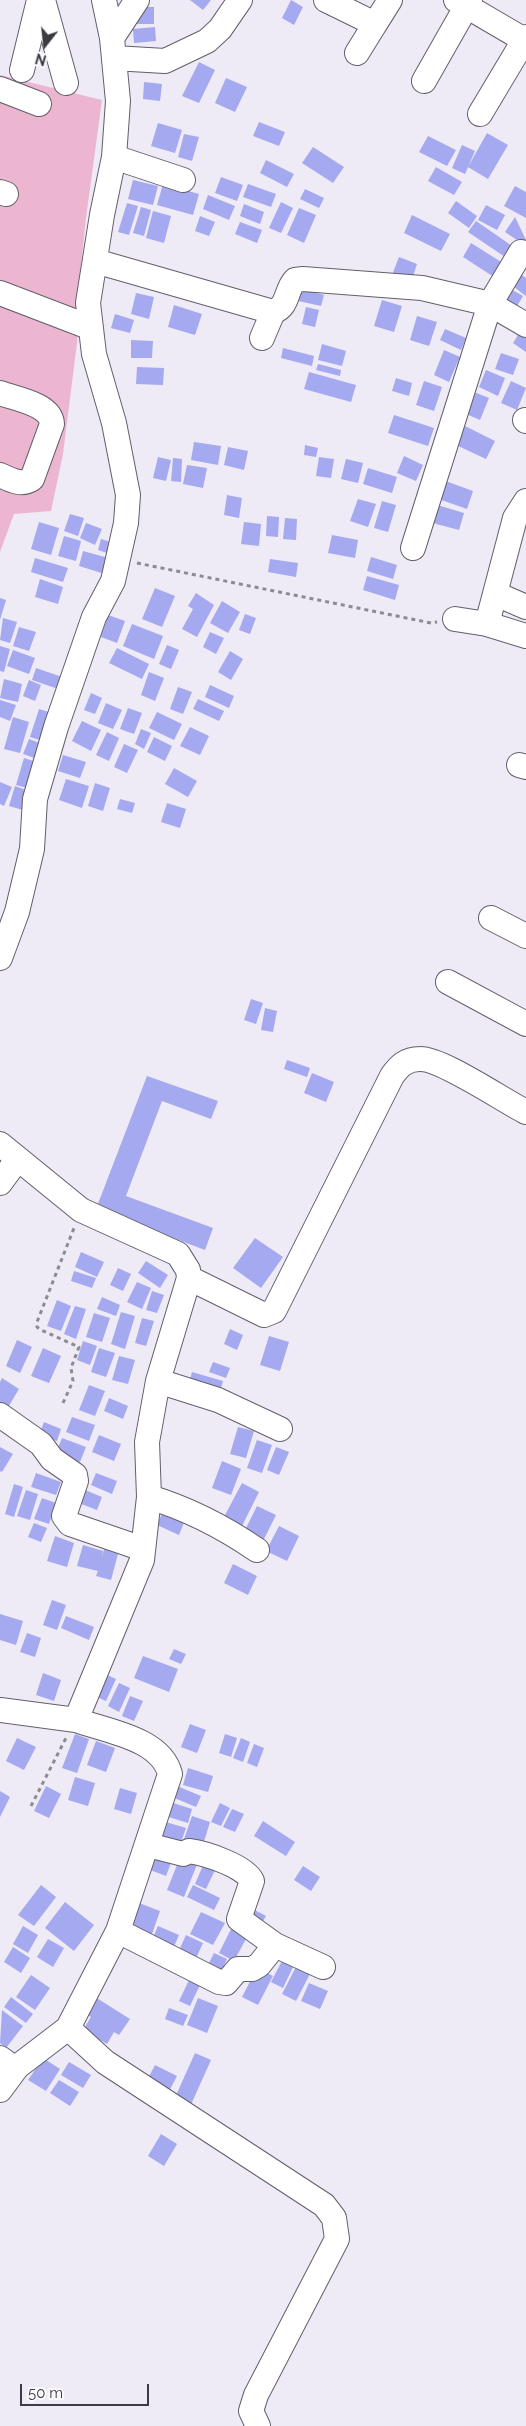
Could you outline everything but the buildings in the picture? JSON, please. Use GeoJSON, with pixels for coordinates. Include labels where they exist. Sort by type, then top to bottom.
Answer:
{"type":"FeatureCollection","features":[{"type":"Feature","properties":{"kind":"street"},"geometry":{"type":"LineString","coordinates":[[22,70],[39,0]]}},
{"type":"Feature","properties":{"kind":"street"},"geometry":{"type":"LineString","coordinates":[[43,0],[66,83]]}},
{"type":"Feature","properties":{"kind":"street"},"geometry":{"type":"LineString","coordinates":[[0,958],[17,912],[32,849],[35,798],[56,727],[94,617],[113,581],[119,559],[128,495],[114,423],[94,354],[89,327],[88,303],[114,157],[118,101],[113,48],[104,0]]}},
{"type":"Feature","properties":{"kind":"street"},"geometry":{"type":"LineString","coordinates":[[113,48],[137,0]]}},
{"type":"Feature","properties":{"kind":"street"},"geometry":{"type":"LineString","coordinates":[[113,48],[165,61],[207,41],[220,28],[240,0]]}},
{"type":"Feature","properties":{"kind":"street"},"geometry":{"type":"LineString","coordinates":[[326,0],[375,24]]}},
{"type":"Feature","properties":{"kind":"street"},"geometry":{"type":"LineString","coordinates":[[357,53],[390,0]]}},
{"type":"Feature","properties":{"kind":"street"},"geometry":{"type":"LineString","coordinates":[[424,82],[464,2],[525,39],[480,114]]}},
{"type":"Feature","properties":{"kind":"street"},"geometry":{"type":"LineString","coordinates":[[0,89],[39,104]]}},
{"type":"Feature","properties":{"kind":"street"},"geometry":{"type":"LineString","coordinates":[[114,157],[183,180]]}},
{"type":"Feature","properties":{"kind":"street"},"geometry":{"type":"LineString","coordinates":[[413,548],[490,304],[521,252]]}},
{"type":"Feature","properties":{"kind":"street"},"geometry":{"type":"LineString","coordinates":[[95,261],[273,312],[280,309],[286,302],[290,286],[295,280],[303,280],[422,288],[490,304],[526,325]]}},
{"type":"Feature","properties":{"kind":"street"},"geometry":{"type":"LineString","coordinates":[[0,294],[89,327]]}},
{"type":"Feature","properties":{"kind":"street"},"geometry":{"type":"LineString","coordinates":[[262,338],[273,312]]}},
{"type":"Feature","properties":{"kind":"street"},"geometry":{"type":"LineString","coordinates":[[0,394],[46,410],[52,417],[52,424],[32,479],[26,483],[19,483],[0,476]]}},
{"type":"Feature","properties":{"kind":"street"},"geometry":{"type":"LineString","coordinates":[[487,624],[522,514]]}},
{"type":"Feature","properties":{"kind":"street"},"geometry":{"type":"LineString","coordinates":[[496,594],[526,607]]}},
{"type":"Feature","properties":{"kind":"street"},"geometry":{"type":"LineString","coordinates":[[455,619],[487,624],[526,636]]}},
{"type":"Feature","properties":{"kind":"street"},"geometry":{"type":"LineString","coordinates":[[491,918],[526,936]]}},
{"type":"Feature","properties":{"kind":"street"},"geometry":{"type":"LineString","coordinates":[[448,982],[526,1024]]}},
{"type":"Feature","properties":{"kind":"street"},"geometry":{"type":"LineString","coordinates":[[189,1278],[264,1315],[274,1311],[392,1076],[400,1064],[421,1058],[445,1066],[526,1112]]}},
{"type":"Feature","properties":{"kind":"street"},"geometry":{"type":"LineString","coordinates":[[0,1183],[8,1152],[81,1210],[178,1254],[185,1263],[189,1278],[158,1381],[146,1442],[149,1497],[142,1560],[76,1720]]}},
{"type":"Feature","properties":{"kind":"street"},"geometry":{"type":"LineString","coordinates":[[158,1381],[218,1400],[280,1428]]}},
{"type":"Feature","properties":{"kind":"street"},"geometry":{"type":"LineString","coordinates":[[0,1415],[41,1444],[52,1459],[75,1475],[76,1481],[64,1516],[70,1524],[143,1549]]}},
{"type":"Feature","properties":{"kind":"street"},"geometry":{"type":"LineString","coordinates":[[149,1497],[207,1518],[257,1550]]}},
{"type":"Feature","properties":{"kind":"street"},"geometry":{"type":"LineString","coordinates":[[0,1710],[76,1720],[144,1744],[167,1763],[170,1774],[118,1931],[68,2028],[9,2063],[0,2090]]}},
{"type":"Feature","properties":{"kind":"street"},"geometry":{"type":"LineString","coordinates":[[148,1845],[183,1854],[189,1851],[198,1853],[223,1861],[250,1876],[251,1886],[239,1919],[275,1945],[324,1966]]}},
{"type":"Feature","properties":{"kind":"street"},"geometry":{"type":"LineString","coordinates":[[118,1931],[218,1982],[226,1983],[238,1969],[252,1969],[259,1965],[275,1945]]}},
{"type":"Feature","properties":{"kind":"street"},"geometry":{"type":"LineString","coordinates":[[68,2028],[105,2062],[324,2205],[334,2218],[336,2239],[256,2395],[251,2411],[258,2426]]}},
{"type":"Feature","properties":{"kind":"path"},"geometry":{"type":"LineString","coordinates":[[119,559],[431,623],[455,619]]}},
{"type":"Feature","properties":{"kind":"path"},"geometry":{"type":"LineString","coordinates":[[63,1404],[73,1380],[71,1368],[79,1348],[41,1330],[37,1327],[37,1322],[81,1210]]}},
{"type":"Feature","properties":{"kind":"path"},"geometry":{"type":"LineString","coordinates":[[31,1806],[76,1720]]}},
{"type":"Feature","properties":{"kind":"shaded area"},"geometry":{"type":"Polygon","coordinates":[[[0,75],[102,100],[86,218],[77,304],[78,335],[63,454],[51,511],[14,514],[0,552],[0,75]]]}}]}
